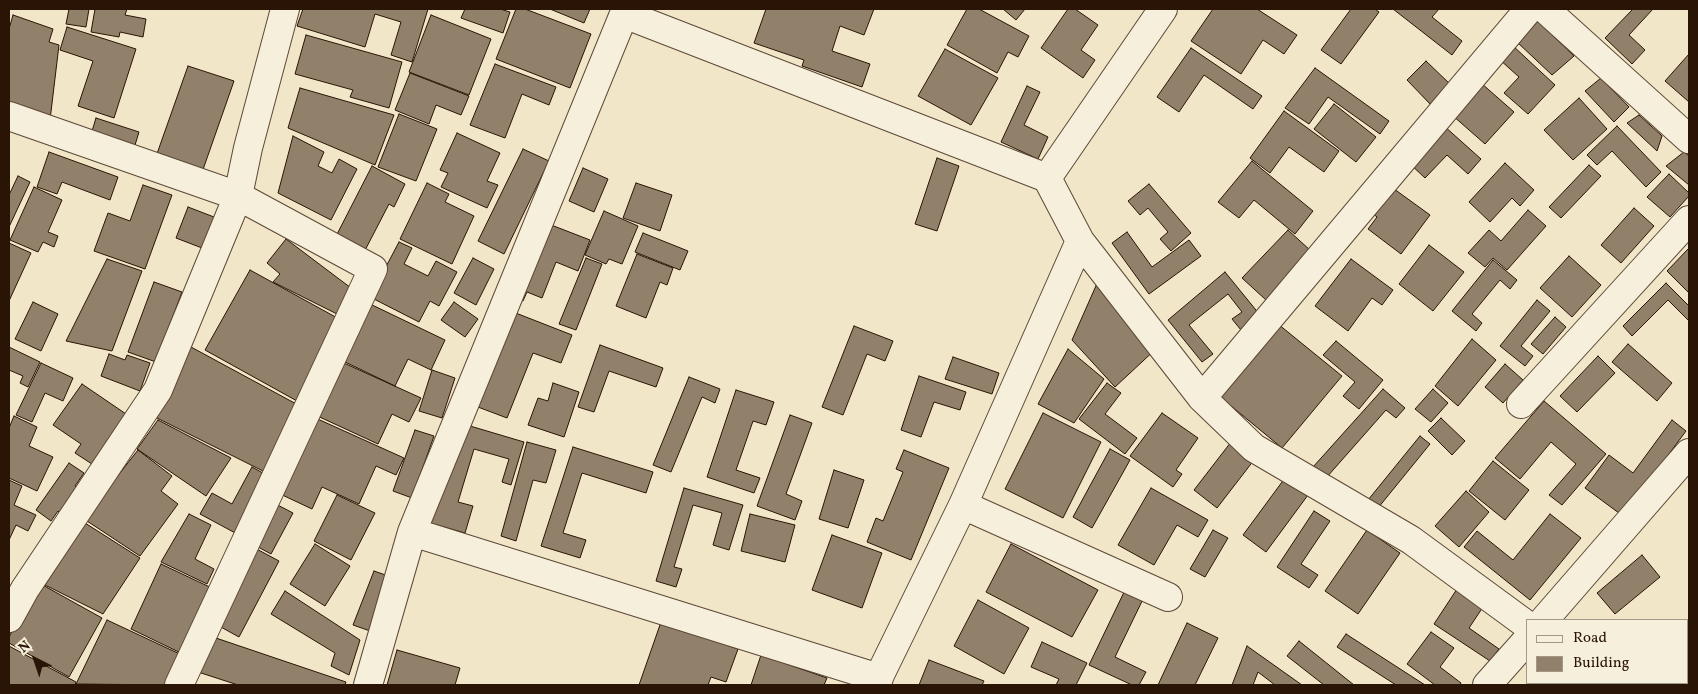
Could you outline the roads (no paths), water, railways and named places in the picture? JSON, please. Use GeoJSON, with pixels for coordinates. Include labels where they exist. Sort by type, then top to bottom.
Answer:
{"type":"FeatureCollection","features":[{"type":"Feature","properties":{"kind":"street"},"geometry":{"type":"LineString","coordinates":[[9,618],[17,586],[158,390],[238,196],[250,139],[285,9]]}},
{"type":"Feature","properties":{"kind":"street"},"geometry":{"type":"LineString","coordinates":[[1046,178],[1163,9]]}},
{"type":"Feature","properties":{"kind":"street"},"geometry":{"type":"LineString","coordinates":[[1202,398],[1529,9]]}},
{"type":"Feature","properties":{"kind":"street"},"geometry":{"type":"LineString","coordinates":[[1544,9],[1689,139]]}},
{"type":"Feature","properties":{"kind":"street"},"geometry":{"type":"LineString","coordinates":[[368,685],[412,532],[625,12],[1046,178],[1080,241],[1202,398],[1254,448],[1411,540],[1526,624]]}},
{"type":"Feature","properties":{"kind":"street"},"geometry":{"type":"LineString","coordinates":[[9,116],[238,196],[373,269],[179,685]]}},
{"type":"Feature","properties":{"kind":"street"},"geometry":{"type":"LineString","coordinates":[[1521,404],[1689,220]]}},
{"type":"Feature","properties":{"kind":"street"},"geometry":{"type":"LineString","coordinates":[[412,532],[877,682],[963,505],[1080,241]]}},
{"type":"Feature","properties":{"kind":"street"},"geometry":{"type":"LineString","coordinates":[[1545,619],[1689,453]]}},
{"type":"Feature","properties":{"kind":"street"},"geometry":{"type":"LineString","coordinates":[[963,505],[1168,597]]}},
{"type":"Feature","properties":{"kind":"street"},"geometry":{"type":"LineString","coordinates":[[1487,685],[1526,641]]}}]}
